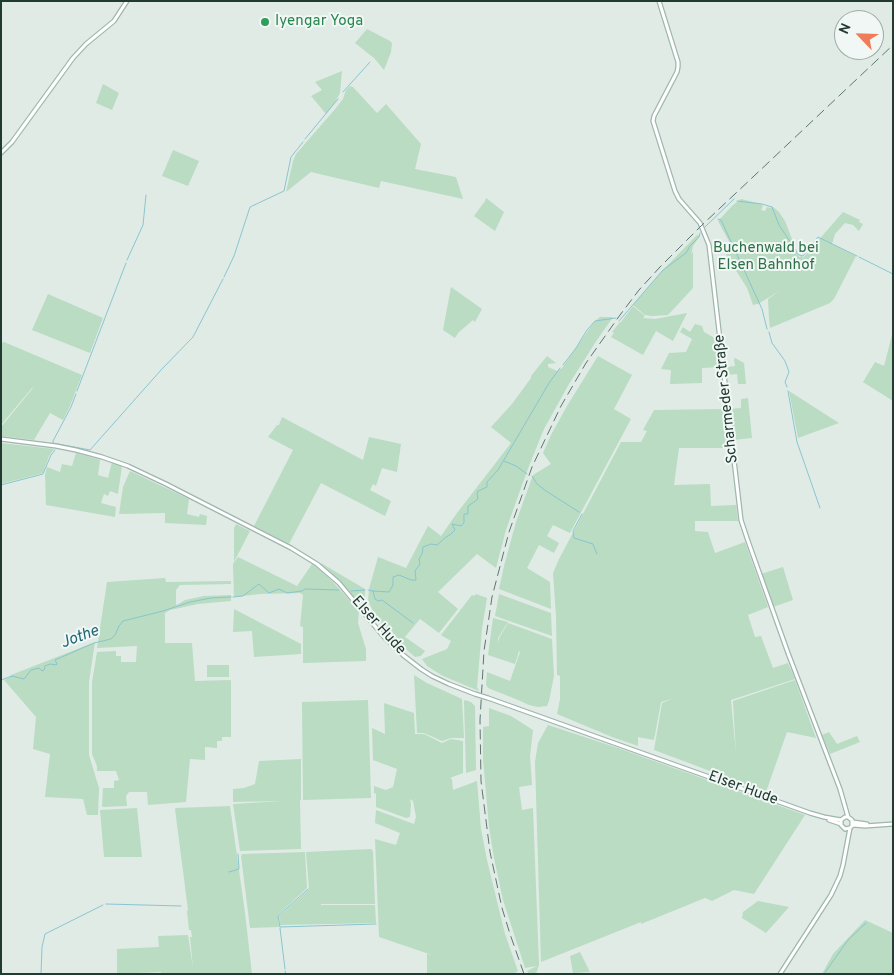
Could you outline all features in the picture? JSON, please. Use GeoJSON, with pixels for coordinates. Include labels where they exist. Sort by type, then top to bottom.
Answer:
{"type":"FeatureCollection","features":[{"type":"Feature","properties":{"kind":"street"},"geometry":{"type":"LineString","coordinates":[[1,153],[12,142],[72,58],[114,21],[127,1]]}},
{"type":"Feature","properties":{"kind":"street","name":"Scharmeder Straße"},"geometry":{"type":"LineString","coordinates":[[659,1],[678,67],[653,121],[675,191],[679,199],[700,223],[710,245],[741,520],[783,639],[828,756],[844,802],[846,817]]}},
{"type":"Feature","properties":{"kind":"street","name":"Elser Hude"},"geometry":{"type":"LineString","coordinates":[[1,439],[76,450],[128,466],[291,548],[316,564],[339,583],[384,637],[408,660],[432,676],[449,684],[841,822]]}},
{"type":"Feature","properties":{"kind":"street"},"geometry":{"type":"LineString","coordinates":[[780,974],[831,895],[842,871],[852,825],[852,819],[846,817],[841,822],[845,829],[847,842]]}},
{"type":"Feature","properties":{"kind":"street"},"geometry":{"type":"LineString","coordinates":[[845,829],[852,825],[893,824]]}},
{"type":"Feature","properties":{"kind":"green space"},"geometry":{"type":"Polygon","coordinates":[[[367,29],[392,43],[391,52],[384,70],[374,58],[355,43],[367,29]]]}},
{"type":"Feature","properties":{"kind":"green space"},"geometry":{"type":"Polygon","coordinates":[[[342,71],[340,93],[326,114],[311,96],[322,90],[315,82],[342,71]]]}},
{"type":"Feature","properties":{"kind":"green space"},"geometry":{"type":"Polygon","coordinates":[[[103,84],[119,93],[112,110],[96,103],[103,84]]]}},
{"type":"Feature","properties":{"kind":"green space"},"geometry":{"type":"Polygon","coordinates":[[[350,86],[377,113],[386,104],[421,144],[415,169],[456,177],[463,199],[381,181],[379,188],[311,172],[286,192],[296,154],[336,108],[350,86]]]}},
{"type":"Feature","properties":{"kind":"green space"},"geometry":{"type":"Polygon","coordinates":[[[173,150],[199,161],[188,186],[162,176],[173,150]]]}},
{"type":"Feature","properties":{"kind":"green space"},"geometry":{"type":"Polygon","coordinates":[[[486,198],[504,212],[495,231],[474,216],[486,198]]]}},
{"type":"Feature","properties":{"kind":"green space","name":"Buchenwald bei Elsen Bahnhof"},"geometry":{"type":"Polygon","coordinates":[[[741,199],[762,204],[761,210],[765,211],[767,207],[771,208],[772,206],[779,212],[785,221],[799,257],[802,256],[803,258],[843,212],[860,220],[859,222],[863,224],[859,231],[853,225],[845,223],[835,234],[832,244],[856,256],[834,299],[830,303],[770,328],[768,299],[781,290],[753,305],[747,288],[725,253],[733,249],[718,221],[741,199]]]}},
{"type":"Feature","properties":{"kind":"green space"},"geometry":{"type":"Polygon","coordinates":[[[697,235],[700,236],[693,246],[691,255],[693,251],[693,288],[668,315],[645,315],[633,305],[697,235]]]}},
{"type":"Feature","properties":{"kind":"green space"},"geometry":{"type":"Polygon","coordinates":[[[451,287],[482,309],[475,322],[473,320],[455,338],[443,330],[451,287]]]}},
{"type":"Feature","properties":{"kind":"green space"},"geometry":{"type":"Polygon","coordinates":[[[48,294],[103,318],[90,353],[32,330],[48,294]]]}},
{"type":"Feature","properties":{"kind":"green space"},"geometry":{"type":"Polygon","coordinates":[[[633,306],[645,316],[643,318],[655,319],[687,313],[673,341],[656,331],[643,355],[611,337],[614,333],[612,332],[633,306]]]}},
{"type":"Feature","properties":{"kind":"green space"},"geometry":{"type":"Polygon","coordinates":[[[600,317],[613,317],[569,384],[544,429],[506,530],[496,568],[477,554],[438,592],[458,609],[439,633],[420,619],[405,637],[425,651],[421,656],[415,657],[377,619],[368,601],[369,589],[378,557],[406,568],[428,526],[441,536],[511,443],[491,427],[512,404],[547,356],[556,363],[548,364],[548,367],[557,371],[562,368],[594,322],[600,317]]]}},
{"type":"Feature","properties":{"kind":"green space"},"geometry":{"type":"Polygon","coordinates":[[[695,324],[702,326],[704,332],[718,340],[721,367],[702,368],[702,383],[670,384],[671,370],[661,369],[669,353],[686,352],[692,339],[680,332],[683,327],[690,332],[695,324]]]}},
{"type":"Feature","properties":{"kind":"green space"},"geometry":{"type":"Polygon","coordinates":[[[893,331],[893,401],[863,382],[875,362],[884,366],[893,331]]]}},
{"type":"Feature","properties":{"kind":"green space"},"geometry":{"type":"Polygon","coordinates":[[[4,342],[82,375],[63,420],[50,413],[34,440],[1,436],[1,427],[33,388],[1,425],[1,343],[4,342]]]}},
{"type":"Feature","properties":{"kind":"green space"},"geometry":{"type":"Polygon","coordinates":[[[598,356],[632,375],[614,409],[631,419],[570,533],[553,525],[547,536],[559,543],[554,553],[539,545],[527,568],[550,582],[551,609],[499,589],[516,522],[533,475],[551,464],[543,453],[567,406],[598,356]]]}},
{"type":"Feature","properties":{"kind":"green space"},"geometry":{"type":"Polygon","coordinates":[[[735,358],[744,363],[746,384],[738,384],[737,374],[727,375],[726,367],[735,366],[735,358]]]}},
{"type":"Feature","properties":{"kind":"green space"},"geometry":{"type":"Polygon","coordinates":[[[789,391],[839,423],[798,438],[789,391]]]}},
{"type":"Feature","properties":{"kind":"green space"},"geometry":{"type":"Polygon","coordinates":[[[748,398],[752,438],[734,440],[730,409],[741,408],[741,399],[748,398]]]}},
{"type":"Feature","properties":{"kind":"green space"},"geometry":{"type":"Polygon","coordinates":[[[726,409],[730,448],[679,448],[674,485],[710,484],[711,506],[736,505],[738,521],[695,521],[695,531],[708,532],[715,553],[745,542],[768,607],[748,615],[755,637],[761,636],[773,668],[788,663],[795,679],[731,700],[736,754],[733,701],[795,680],[816,738],[787,732],[766,792],[654,750],[662,703],[672,699],[661,702],[654,740],[638,737],[638,746],[557,714],[560,699],[560,676],[557,675],[553,573],[621,442],[641,442],[647,431],[643,430],[654,410],[726,409]]]}},
{"type":"Feature","properties":{"kind":"green space"},"geometry":{"type":"Polygon","coordinates":[[[282,417],[363,460],[369,437],[401,444],[397,472],[382,468],[376,486],[373,484],[370,490],[391,501],[385,516],[321,483],[289,544],[254,526],[293,450],[268,437],[279,425],[282,417]]]}},
{"type":"Feature","properties":{"kind":"green space"},"geometry":{"type":"Polygon","coordinates":[[[1,443],[54,449],[49,456],[43,473],[1,484],[1,443]]]}},
{"type":"Feature","properties":{"kind":"green space"},"geometry":{"type":"Polygon","coordinates":[[[76,453],[100,460],[98,475],[108,478],[112,462],[122,466],[118,494],[110,491],[108,496],[104,494],[101,503],[116,507],[115,517],[46,505],[45,475],[47,467],[60,472],[62,464],[72,466],[76,453]]]}},
{"type":"Feature","properties":{"kind":"green space"},"geometry":{"type":"Polygon","coordinates":[[[130,471],[189,499],[187,514],[199,517],[200,514],[207,516],[206,525],[165,523],[165,513],[119,514],[123,487],[130,471]]]}},
{"type":"Feature","properties":{"kind":"green space"},"geometry":{"type":"Polygon","coordinates":[[[236,524],[250,531],[234,562],[234,528],[236,524]]]}},
{"type":"Feature","properties":{"kind":"green space"},"geometry":{"type":"Polygon","coordinates":[[[238,557],[297,586],[312,564],[318,568],[359,611],[358,623],[366,649],[366,661],[303,663],[303,627],[300,626],[303,595],[300,593],[260,594],[234,597],[233,564],[238,557]]]}},
{"type":"Feature","properties":{"kind":"green space"},"geometry":{"type":"Polygon","coordinates":[[[321,563],[365,589],[365,603],[361,606],[321,563]]]}},
{"type":"Feature","properties":{"kind":"green space"},"geometry":{"type":"Polygon","coordinates":[[[783,567],[793,600],[773,607],[761,574],[783,567]]]}},
{"type":"Feature","properties":{"kind":"green space"},"geometry":{"type":"Polygon","coordinates":[[[165,578],[166,582],[231,581],[231,584],[180,585],[176,590],[177,605],[185,600],[204,596],[231,595],[231,601],[198,604],[170,610],[165,613],[165,643],[192,643],[195,681],[231,680],[231,737],[222,737],[222,741],[217,741],[217,748],[205,747],[205,760],[190,759],[186,802],[148,805],[147,792],[129,792],[126,796],[127,806],[103,807],[103,788],[114,788],[114,781],[119,780],[116,771],[97,771],[92,754],[92,682],[97,652],[116,651],[116,656],[121,656],[121,662],[136,662],[137,646],[97,648],[107,582],[165,578]]]}},
{"type":"Feature","properties":{"kind":"green space"},"geometry":{"type":"Polygon","coordinates":[[[476,594],[487,598],[482,629],[477,687],[479,691],[443,676],[427,666],[422,659],[447,649],[451,641],[441,635],[472,595],[476,594]]]}},
{"type":"Feature","properties":{"kind":"green space"},"geometry":{"type":"Polygon","coordinates":[[[499,594],[551,613],[552,636],[495,616],[499,594]]]}},
{"type":"Feature","properties":{"kind":"green space"},"geometry":{"type":"Polygon","coordinates":[[[234,609],[301,644],[301,654],[254,657],[252,631],[233,632],[234,609]]]}},
{"type":"Feature","properties":{"kind":"green space"},"geometry":{"type":"Polygon","coordinates":[[[493,618],[508,622],[498,638],[499,643],[499,638],[508,623],[552,639],[554,676],[547,706],[529,705],[488,688],[486,685],[487,672],[510,681],[520,652],[515,664],[488,655],[493,618]]]}},
{"type":"Feature","properties":{"kind":"green space"},"geometry":{"type":"Polygon","coordinates":[[[95,642],[89,682],[89,755],[99,788],[98,815],[87,815],[83,799],[45,797],[50,754],[33,749],[36,717],[4,680],[11,675],[95,642]]]}},
{"type":"Feature","properties":{"kind":"green space"},"geometry":{"type":"Polygon","coordinates":[[[207,665],[229,665],[229,677],[207,677],[207,665]]]}},
{"type":"Feature","properties":{"kind":"green space"},"geometry":{"type":"Polygon","coordinates":[[[414,675],[462,699],[464,738],[451,738],[442,741],[424,733],[417,733],[414,675]]]}},
{"type":"Feature","properties":{"kind":"green space"},"geometry":{"type":"Polygon","coordinates":[[[368,700],[371,798],[303,800],[302,702],[368,700]]]}},
{"type":"Feature","properties":{"kind":"green space"},"geometry":{"type":"Polygon","coordinates":[[[464,701],[475,706],[476,770],[466,773],[464,701]]]}},
{"type":"Feature","properties":{"kind":"green space"},"geometry":{"type":"Polygon","coordinates":[[[384,703],[414,713],[415,734],[424,734],[442,743],[451,739],[463,741],[463,773],[450,778],[452,779],[453,790],[477,781],[481,829],[487,860],[505,934],[518,971],[513,974],[427,974],[427,954],[432,955],[379,937],[375,839],[396,845],[400,833],[375,823],[376,810],[414,824],[416,817],[413,801],[410,799],[410,817],[406,818],[376,807],[374,786],[386,790],[393,787],[397,769],[373,760],[372,728],[385,734],[384,703]]]}},
{"type":"Feature","properties":{"kind":"green space"},"geometry":{"type":"Polygon","coordinates":[[[489,708],[511,716],[533,730],[530,756],[532,785],[519,787],[522,810],[533,808],[539,965],[536,974],[529,974],[527,971],[537,966],[525,968],[503,900],[494,858],[489,827],[483,759],[483,727],[489,726],[489,708]]]}},
{"type":"Feature","properties":{"kind":"green space"},"geometry":{"type":"Polygon","coordinates":[[[548,725],[805,815],[754,894],[734,890],[712,901],[705,898],[541,962],[535,762],[538,743],[548,725]]]}},
{"type":"Feature","properties":{"kind":"green space"},"geometry":{"type":"Polygon","coordinates":[[[829,732],[837,744],[857,736],[860,742],[830,754],[822,735],[829,732]]]}},
{"type":"Feature","properties":{"kind":"green space"},"geometry":{"type":"Polygon","coordinates":[[[301,759],[301,849],[240,851],[233,804],[282,801],[233,802],[233,789],[255,784],[259,761],[301,759]]]}},
{"type":"Feature","properties":{"kind":"green space"},"geometry":{"type":"Polygon","coordinates":[[[230,806],[252,974],[161,974],[161,972],[117,974],[117,949],[159,947],[158,936],[188,935],[193,968],[190,937],[192,937],[191,930],[189,930],[175,809],[230,806]]]}},
{"type":"Feature","properties":{"kind":"green space"},"geometry":{"type":"Polygon","coordinates":[[[137,808],[142,857],[104,857],[100,810],[137,808]]]}},
{"type":"Feature","properties":{"kind":"green space"},"geometry":{"type":"Polygon","coordinates":[[[371,849],[373,851],[375,904],[321,905],[375,905],[376,923],[280,925],[279,916],[309,889],[306,852],[371,849]]]}},
{"type":"Feature","properties":{"kind":"green space"},"geometry":{"type":"Polygon","coordinates":[[[305,852],[307,888],[278,915],[279,927],[250,928],[242,854],[305,852]]]}},
{"type":"Feature","properties":{"kind":"green space"},"geometry":{"type":"Polygon","coordinates":[[[758,901],[789,907],[766,933],[742,918],[743,912],[758,901]]]}},
{"type":"Feature","properties":{"kind":"green space"},"geometry":{"type":"Polygon","coordinates":[[[865,920],[893,933],[893,974],[822,974],[833,954],[865,920]]]}},
{"type":"Feature","properties":{"kind":"green space"},"geometry":{"type":"Polygon","coordinates":[[[580,952],[590,972],[573,973],[570,956],[580,952]]]}},
{"type":"Feature","properties":{"kind":"waterway"},"geometry":{"type":"LineString","coordinates":[[343,92],[370,62]]}},
{"type":"Feature","properties":{"kind":"waterway"},"geometry":{"type":"LineString","coordinates":[[305,139],[338,99]]}},
{"type":"Feature","properties":{"kind":"waterway"},"geometry":{"type":"LineString","coordinates":[[224,277],[234,256],[250,207],[284,191],[291,157],[303,142]]}},
{"type":"Feature","properties":{"kind":"waterway"},"geometry":{"type":"LineString","coordinates":[[127,260],[143,225],[146,195]]}},
{"type":"Feature","properties":{"kind":"waterway"},"geometry":{"type":"LineString","coordinates":[[705,227],[734,199]]}},
{"type":"Feature","properties":{"kind":"waterway"},"geometry":{"type":"LineString","coordinates":[[737,201],[772,207],[779,225],[799,255],[803,256],[818,237],[857,256]]}},
{"type":"Feature","properties":{"kind":"waterway"},"geometry":{"type":"LineString","coordinates":[[718,219],[721,220],[762,309],[767,329]]}},
{"type":"Feature","properties":{"kind":"waterway"},"geometry":{"type":"LineString","coordinates":[[619,321],[663,270],[686,253],[700,233]]}},
{"type":"Feature","properties":{"kind":"waterway"},"geometry":{"type":"LineString","coordinates":[[859,257],[893,274]]}},
{"type":"Feature","properties":{"kind":"waterway"},"geometry":{"type":"LineString","coordinates":[[77,391],[126,263]]}},
{"type":"Feature","properties":{"kind":"waterway"},"geometry":{"type":"LineString","coordinates":[[76,394],[53,443],[90,450],[193,337],[223,279]]}},
{"type":"Feature","properties":{"kind":"waterway"},"geometry":{"type":"LineString","coordinates":[[563,365],[595,321],[616,318]]}},
{"type":"Feature","properties":{"kind":"waterway"},"geometry":{"type":"LineString","coordinates":[[769,332],[772,343],[785,361],[789,372],[785,382],[787,387]]}},
{"type":"Feature","properties":{"kind":"waterway"},"geometry":{"type":"LineString","coordinates":[[373,591],[389,592],[393,585],[393,577],[399,575],[416,580],[415,571],[420,564],[419,559],[423,547],[431,544],[437,545],[455,530],[452,524],[461,526],[464,523],[464,514],[468,514],[468,506],[477,500],[478,491],[487,487],[487,482],[498,470],[549,383],[560,368]]}},
{"type":"Feature","properties":{"kind":"waterway"},"geometry":{"type":"LineString","coordinates":[[788,391],[797,442],[820,508]]}},
{"type":"Feature","properties":{"kind":"waterway"},"geometry":{"type":"LineString","coordinates":[[1,485],[43,474],[55,450]]}},
{"type":"Feature","properties":{"kind":"waterway"},"geometry":{"type":"LineString","coordinates":[[504,461],[516,466],[527,474]]}},
{"type":"Feature","properties":{"kind":"waterway"},"geometry":{"type":"LineString","coordinates":[[532,476],[537,484],[546,491],[579,512]]}},
{"type":"Feature","properties":{"kind":"waterway"},"geometry":{"type":"LineString","coordinates":[[582,514],[573,531],[574,538],[593,544],[597,554]]}},
{"type":"Feature","properties":{"kind":"waterway"},"geometry":{"type":"LineString","coordinates":[[233,597],[243,596],[259,584],[269,593],[279,589],[287,593],[305,589],[339,590]]}},
{"type":"Feature","properties":{"kind":"waterway"},"geometry":{"type":"LineString","coordinates":[[351,591],[365,590]]}},
{"type":"Feature","properties":{"kind":"waterway"},"geometry":{"type":"LineString","coordinates":[[368,590],[373,591],[375,599],[378,601],[382,600],[413,623]]}},
{"type":"Feature","properties":{"kind":"waterway","name":"Jothe"},"geometry":{"type":"LineString","coordinates":[[1,680],[12,676],[24,679],[31,670],[39,668],[42,671],[45,666],[50,664],[56,665],[55,660],[94,643],[111,639],[123,621],[190,602],[231,597]]}},
{"type":"Feature","properties":{"kind":"waterway"},"geometry":{"type":"LineString","coordinates":[[229,872],[239,869],[238,854]]}},
{"type":"Feature","properties":{"kind":"waterway"},"geometry":{"type":"LineString","coordinates":[[308,889],[278,916],[280,927],[376,924]]}},
{"type":"Feature","properties":{"kind":"waterway"},"geometry":{"type":"LineString","coordinates":[[106,904],[181,906]]}},
{"type":"Feature","properties":{"kind":"waterway"},"geometry":{"type":"LineString","coordinates":[[41,974],[42,947],[45,934],[103,905]]}},
{"type":"Feature","properties":{"kind":"waterway"},"geometry":{"type":"LineString","coordinates":[[824,974],[848,940],[866,923]]}},
{"type":"Feature","properties":{"kind":"waterway"},"geometry":{"type":"LineString","coordinates":[[280,928],[285,969]]}},
{"type":"Feature","properties":{"kind":"railway"},"geometry":{"type":"LineString","coordinates":[[524,974],[502,908],[490,852],[481,781],[480,720],[484,651],[492,597],[509,532],[532,467],[561,406],[586,363],[639,290],[701,226],[893,45]]}},
{"type":"Feature","properties":{"kind":"place","name":"Iyengar Yoga"},"geometry":{"type":"Point","coordinates":[265,22]}}]}
